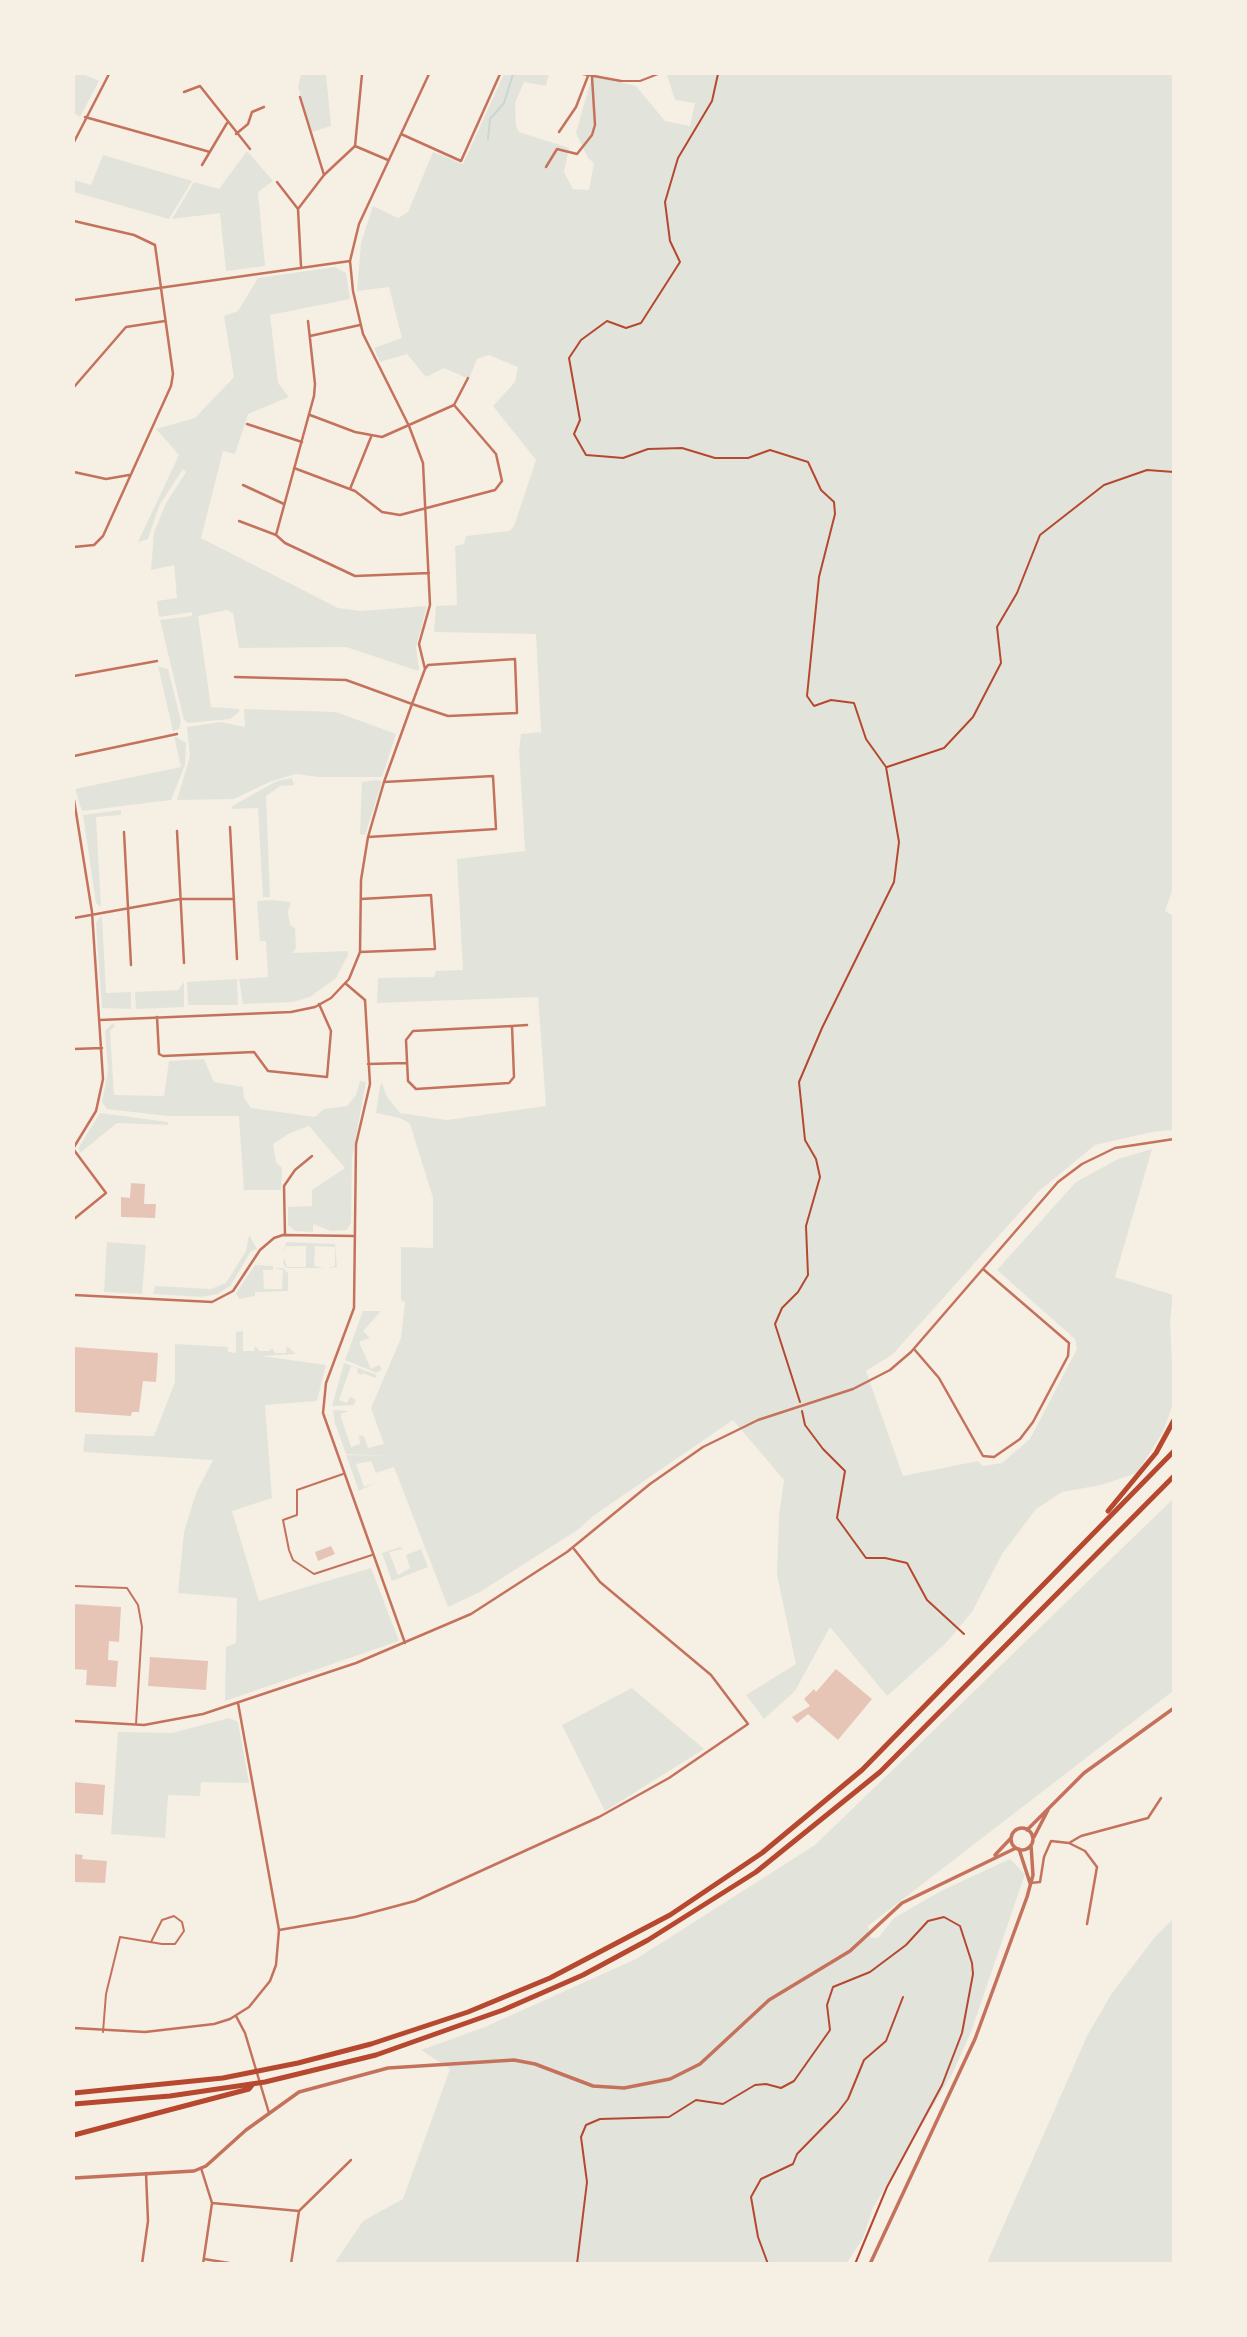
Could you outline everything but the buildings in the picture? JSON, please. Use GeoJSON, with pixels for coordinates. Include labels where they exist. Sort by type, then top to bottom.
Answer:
{"type":"FeatureCollection","features":[{"type":"Feature","properties":{"kind":"highway"},"geometry":{"type":"LineString","coordinates":[[1063,1562],[1142,1472],[1161,1446],[1174,1420]]}},
{"type":"Feature","properties":{"kind":"highway"},"geometry":{"type":"LineString","coordinates":[[74,2093],[172,2085],[262,2071],[335,2054],[444,2020],[548,1979],[615,1946],[697,1898],[762,1853],[827,1802],[904,1730],[1063,1562],[1174,1451]]}},
{"type":"Feature","properties":{"kind":"highway"},"geometry":{"type":"LineString","coordinates":[[74,2104],[170,2096],[265,2082],[350,2062],[443,2034],[536,1996],[613,1959],[694,1913],[755,1872],[832,1814],[902,1752],[1174,1476]]}},
{"type":"Feature","properties":{"kind":"highway"},"geometry":{"type":"LineString","coordinates":[[74,2135],[249,2089],[253,2084]]}},
{"type":"Feature","properties":{"kind":"street"},"geometry":{"type":"LineString","coordinates":[[74,142],[109,74]]}},
{"type":"Feature","properties":{"kind":"street"},"geometry":{"type":"LineString","coordinates":[[301,267],[299,209],[324,175],[355,146],[362,74]]}},
{"type":"Feature","properties":{"kind":"street"},"geometry":{"type":"LineString","coordinates":[[425,668],[419,645],[430,605],[423,463],[409,426],[360,325],[350,261],[359,224],[429,74]]}},
{"type":"Feature","properties":{"kind":"street"},"geometry":{"type":"LineString","coordinates":[[401,134],[461,161],[500,74]]}},
{"type":"Feature","properties":{"kind":"street"},"geometry":{"type":"LineString","coordinates":[[583,74],[621,81]]}},
{"type":"Feature","properties":{"kind":"street"},"geometry":{"type":"LineString","coordinates":[[559,132],[576,107],[590,76]]}},
{"type":"Feature","properties":{"kind":"street"},"geometry":{"type":"LineString","coordinates":[[546,167],[557,149],[577,154],[592,135],[595,125],[590,76]]}},
{"type":"Feature","properties":{"kind":"street"},"geometry":{"type":"LineString","coordinates":[[184,92],[200,86],[250,149]]}},
{"type":"Feature","properties":{"kind":"street"},"geometry":{"type":"LineString","coordinates":[[300,97],[324,175]]}},
{"type":"Feature","properties":{"kind":"street"},"geometry":{"type":"LineString","coordinates":[[236,134],[248,124],[253,112],[264,107]]}},
{"type":"Feature","properties":{"kind":"street"},"geometry":{"type":"LineString","coordinates":[[85,117],[210,152]]}},
{"type":"Feature","properties":{"kind":"street"},"geometry":{"type":"LineString","coordinates":[[202,164],[227,123]]}},
{"type":"Feature","properties":{"kind":"street"},"geometry":{"type":"LineString","coordinates":[[355,146],[388,160]]}},
{"type":"Feature","properties":{"kind":"street"},"geometry":{"type":"LineString","coordinates":[[276,182],[299,209]]}},
{"type":"Feature","properties":{"kind":"street"},"geometry":{"type":"LineString","coordinates":[[74,221],[150,240],[155,245],[172,382],[98,542],[74,547]]}},
{"type":"Feature","properties":{"kind":"street"},"geometry":{"type":"LineString","coordinates":[[74,300],[350,261]]}},
{"type":"Feature","properties":{"kind":"street"},"geometry":{"type":"LineString","coordinates":[[74,387],[126,327],[166,321]]}},
{"type":"Feature","properties":{"kind":"street"},"geometry":{"type":"LineString","coordinates":[[276,535],[310,415],[315,384],[308,321]]}},
{"type":"Feature","properties":{"kind":"street"},"geometry":{"type":"LineString","coordinates":[[310,336],[360,325]]}},
{"type":"Feature","properties":{"kind":"street"},"geometry":{"type":"LineString","coordinates":[[310,415],[372,436],[388,435],[454,405],[468,378]]}},
{"type":"Feature","properties":{"kind":"street"},"geometry":{"type":"LineString","coordinates":[[295,468],[350,489],[382,512],[400,515],[426,511],[495,490],[502,481],[502,471],[496,454],[454,405]]}},
{"type":"Feature","properties":{"kind":"street"},"geometry":{"type":"LineString","coordinates":[[247,424],[302,442]]}},
{"type":"Feature","properties":{"kind":"street"},"geometry":{"type":"LineString","coordinates":[[350,489],[372,436]]}},
{"type":"Feature","properties":{"kind":"street"},"geometry":{"type":"LineString","coordinates":[[74,472],[106,479],[129,475]]}},
{"type":"Feature","properties":{"kind":"street"},"geometry":{"type":"LineString","coordinates":[[243,485],[284,504]]}},
{"type":"Feature","properties":{"kind":"street"},"geometry":{"type":"LineString","coordinates":[[239,521],[276,535],[285,543],[355,576],[429,573]]}},
{"type":"Feature","properties":{"kind":"street"},"geometry":{"type":"LineString","coordinates":[[100,1020],[283,1013],[319,1004],[345,983],[360,952],[360,899],[368,836],[384,782],[412,704],[425,668],[428,664],[515,659],[517,713],[448,716],[412,704],[346,680],[235,677]]}},
{"type":"Feature","properties":{"kind":"street"},"geometry":{"type":"LineString","coordinates":[[74,677],[157,661]]}},
{"type":"Feature","properties":{"kind":"street"},"geometry":{"type":"LineString","coordinates":[[74,756],[177,734]]}},
{"type":"Feature","properties":{"kind":"street"},"geometry":{"type":"LineString","coordinates":[[368,836],[496,829],[493,776],[384,782]]}},
{"type":"Feature","properties":{"kind":"street"},"geometry":{"type":"LineString","coordinates":[[74,800],[92,912],[102,1048],[101,1096],[89,1126],[74,1149],[106,1193],[74,1219]]}},
{"type":"Feature","properties":{"kind":"street"},"geometry":{"type":"LineString","coordinates":[[230,827],[237,959]]}},
{"type":"Feature","properties":{"kind":"street"},"geometry":{"type":"LineString","coordinates":[[177,831],[184,963]]}},
{"type":"Feature","properties":{"kind":"street"},"geometry":{"type":"LineString","coordinates":[[124,832],[131,965]]}},
{"type":"Feature","properties":{"kind":"street"},"geometry":{"type":"LineString","coordinates":[[360,899],[432,895],[435,949],[360,952]]}},
{"type":"Feature","properties":{"kind":"street"},"geometry":{"type":"LineString","coordinates":[[74,918],[92,912],[128,909],[180,899],[234,899]]}},
{"type":"Feature","properties":{"kind":"street"},"geometry":{"type":"LineString","coordinates":[[345,983],[365,1000],[368,1100],[356,1144],[354,1308],[326,1383],[322,1402],[324,1421],[405,1643]]}},
{"type":"Feature","properties":{"kind":"street"},"geometry":{"type":"LineString","coordinates":[[157,1017],[159,1054],[163,1056],[254,1052],[268,1071],[327,1077],[331,1031],[319,1004]]}},
{"type":"Feature","properties":{"kind":"street"},"geometry":{"type":"LineString","coordinates":[[512,1026],[514,1077],[509,1083],[416,1089],[408,1081],[406,1040],[414,1031],[527,1025]]}},
{"type":"Feature","properties":{"kind":"street"},"geometry":{"type":"LineString","coordinates":[[74,1049],[102,1048]]}},
{"type":"Feature","properties":{"kind":"street"},"geometry":{"type":"LineString","coordinates":[[368,1064],[406,1063]]}},
{"type":"Feature","properties":{"kind":"street"},"geometry":{"type":"LineString","coordinates":[[74,1721],[136,1725],[176,1721],[238,1703],[405,1643],[471,1614],[573,1548],[683,1459],[740,1427],[865,1384],[890,1370],[914,1349],[1051,1190],[1082,1164],[1133,1143],[1174,1139]]}},
{"type":"Feature","properties":{"kind":"street"},"geometry":{"type":"LineString","coordinates":[[285,1235],[284,1186],[295,1170],[312,1156]]}},
{"type":"Feature","properties":{"kind":"street"},"geometry":{"type":"LineString","coordinates":[[74,1161],[79,1157]]}},
{"type":"Feature","properties":{"kind":"street"},"geometry":{"type":"LineString","coordinates":[[74,1294],[216,1301],[236,1287],[263,1247],[285,1235],[356,1236]]}},
{"type":"Feature","properties":{"kind":"street"},"geometry":{"type":"LineString","coordinates":[[914,1349],[939,1378],[983,1456],[994,1457],[1020,1438],[1033,1422],[1068,1356],[1069,1343],[983,1269]]}},
{"type":"Feature","properties":{"kind":"street"},"geometry":{"type":"LineString","coordinates":[[279,1930],[355,1917],[415,1901],[599,1818],[669,1778],[748,1724],[707,1671],[600,1582],[573,1548]]}},
{"type":"Feature","properties":{"kind":"street"},"geometry":{"type":"LineString","coordinates":[[74,2028],[103,2032],[166,2031],[214,2024],[236,2016],[249,2007],[270,1981],[276,1965],[279,1930],[238,1703]]}},
{"type":"Feature","properties":{"kind":"street"},"geometry":{"type":"LineString","coordinates":[[1027,1830],[1111,1751],[1174,1708]]}},
{"type":"Feature","properties":{"kind":"street"},"geometry":{"type":"LineString","coordinates":[[1069,1843],[1081,1836],[1148,1818],[1161,1798]]}},
{"type":"Feature","properties":{"kind":"street"},"geometry":{"type":"LineString","coordinates":[[870,2263],[964,2065],[1027,1897],[1031,1845],[1050,1806]]}},
{"type":"Feature","properties":{"kind":"street"},"geometry":{"type":"LineString","coordinates":[[985,1863],[1018,1829],[1027,1830],[1033,1839]]}},
{"type":"Feature","properties":{"kind":"street"},"geometry":{"type":"LineString","coordinates":[[1012,1835],[1026,1864],[1030,1883]]}},
{"type":"Feature","properties":{"kind":"street"},"geometry":{"type":"LineString","coordinates":[[1030,1883],[1040,1882],[1044,1857],[1051,1840],[1069,1843],[1085,1851],[1097,1867],[1087,1924]]}},
{"type":"Feature","properties":{"kind":"street"},"geometry":{"type":"LineString","coordinates":[[74,2178],[201,2168],[269,2113],[310,2088],[397,2067],[514,2060],[535,2064],[593,2086],[624,2088],[670,2079],[700,2064],[769,2000],[850,1951],[902,1903],[985,1863],[1031,1845]]}},
{"type":"Feature","properties":{"kind":"street"},"geometry":{"type":"LineString","coordinates":[[236,2016],[245,2033],[269,2113]]}},
{"type":"Feature","properties":{"kind":"street"},"geometry":{"type":"LineString","coordinates":[[291,2263],[299,2211],[351,2160]]}},
{"type":"Feature","properties":{"kind":"street"},"geometry":{"type":"LineString","coordinates":[[201,2168],[212,2203],[204,2261],[235,2263]]}},
{"type":"Feature","properties":{"kind":"street"},"geometry":{"type":"LineString","coordinates":[[142,2263],[148,2221],[146,2173]]}},
{"type":"Feature","properties":{"kind":"street"},"geometry":{"type":"LineString","coordinates":[[212,2203],[299,2211]]}},
{"type":"Feature","properties":{"kind":"lane"},"geometry":{"type":"LineString","coordinates":[[621,81],[640,81],[658,74]]}},
{"type":"Feature","properties":{"kind":"lane"},"geometry":{"type":"LineString","coordinates":[[343,1474],[297,1490],[297,1515],[283,1520],[287,1546],[293,1560],[314,1574],[372,1555]]}},
{"type":"Feature","properties":{"kind":"lane"},"geometry":{"type":"LineString","coordinates":[[74,1586],[127,1588],[138,1605],[142,1627],[136,1725]]}},
{"type":"Feature","properties":{"kind":"lane"},"geometry":{"type":"LineString","coordinates":[[103,2032],[106,1994],[120,1937],[151,1942],[175,1944],[184,1931],[182,1922],[178,1917],[167,1917],[157,1926],[151,1942]]}},
{"type":"Feature","properties":{"kind":"path"},"geometry":{"type":"LineString","coordinates":[[718,74],[712,101],[678,158],[666,202],[670,241],[680,262],[641,323],[626,328],[607,321],[581,340],[569,358],[580,420],[574,434],[586,455],[623,458],[648,449],[682,447],[715,458],[748,458],[770,450],[808,462],[821,490],[834,502],[835,514],[819,577],[807,696],[814,706],[831,700],[854,703],[866,739],[886,767],[899,842],[894,882],[822,1028],[799,1082],[805,1140],[816,1158],[820,1177],[806,1227],[808,1275],[798,1292],[782,1308],[775,1324],[806,1425],[823,1449],[845,1471],[837,1518],[866,1559],[885,1558],[907,1563],[927,1600],[964,1634]]}},
{"type":"Feature","properties":{"kind":"path"},"geometry":{"type":"LineString","coordinates":[[886,767],[944,748],[973,717],[1001,663],[998,626],[1017,593],[1040,536],[1104,485],[1147,470],[1174,472]]}},
{"type":"Feature","properties":{"kind":"path"},"geometry":{"type":"LineString","coordinates":[[577,2263],[587,2182],[581,2137],[586,2125],[600,2119],[669,2117],[696,2100],[723,2104],[755,2085],[766,2084],[782,2088],[794,2081],[830,2030],[827,2005],[833,1987],[870,1972],[906,1945],[928,1921],[944,1917],[960,1926],[972,1963],[973,1974],[962,2033],[942,2085],[887,2187],[855,2263]]}},
{"type":"Feature","properties":{"kind":"path"},"geometry":{"type":"LineString","coordinates":[[768,2263],[758,2237],[751,2197],[761,2179],[793,2164],[797,2154],[848,2099],[864,2060],[887,2041],[903,1997]]}},
{"type":"Feature","properties":{"kind":"shaded area"},"geometry":{"type":"Polygon","coordinates":[[[74,74],[83,74],[99,81],[80,117],[74,113],[74,74]]]}},
{"type":"Feature","properties":{"kind":"shaded area"},"geometry":{"type":"Polygon","coordinates":[[[301,74],[326,74],[331,126],[312,132],[298,87],[301,74]]]}},
{"type":"Feature","properties":{"kind":"shaded area"},"geometry":{"type":"Polygon","coordinates":[[[504,74],[549,74],[546,86],[524,82],[515,103],[516,126],[519,132],[569,148],[564,172],[573,189],[589,190],[594,163],[588,158],[576,133],[592,76],[636,86],[665,121],[690,126],[695,103],[675,100],[667,75],[617,74],[1173,74],[1174,885],[1165,911],[1174,916],[1173,1130],[1095,1145],[1038,1192],[893,1354],[866,1371],[903,1476],[978,1461],[983,1466],[1002,1463],[1030,1439],[1077,1349],[1075,1339],[997,1270],[1076,1182],[1118,1159],[1152,1149],[1115,1277],[1173,1295],[1170,1322],[1174,1401],[1163,1432],[1137,1473],[1101,1485],[1062,1492],[1036,1509],[1002,1554],[972,1612],[946,1643],[887,1696],[830,1627],[795,1691],[764,1719],[746,1695],[796,1664],[777,1575],[779,1516],[784,1480],[733,1420],[593,1516],[579,1529],[480,1592],[448,1607],[394,1467],[376,1473],[371,1461],[356,1464],[364,1487],[379,1481],[359,1491],[346,1455],[388,1456],[346,1454],[335,1423],[333,1410],[349,1411],[340,1414],[351,1447],[360,1444],[359,1435],[364,1436],[368,1448],[384,1444],[371,1408],[401,1338],[405,1302],[401,1300],[401,1247],[433,1248],[433,1198],[410,1124],[400,1118],[376,1113],[380,1086],[382,1083],[387,1097],[400,1113],[447,1120],[546,1106],[538,997],[377,1003],[378,978],[434,977],[436,971],[463,970],[457,859],[525,851],[519,751],[521,734],[541,732],[536,634],[434,632],[436,606],[457,605],[455,546],[464,544],[466,536],[509,531],[514,526],[536,460],[493,406],[515,382],[518,367],[489,355],[477,359],[469,379],[444,368],[426,377],[407,354],[380,362],[374,348],[402,338],[389,287],[357,291],[361,243],[373,206],[398,218],[408,212],[433,152],[463,164],[504,74]]]}},
{"type":"Feature","properties":{"kind":"shaded area"},"geometry":{"type":"Polygon","coordinates":[[[247,151],[273,181],[258,192],[265,266],[226,271],[220,213],[172,219],[194,182],[219,189],[247,151]]]}},
{"type":"Feature","properties":{"kind":"shaded area"},"geometry":{"type":"Polygon","coordinates":[[[103,155],[192,181],[169,219],[74,192],[74,180],[91,185],[103,155]]]}},
{"type":"Feature","properties":{"kind":"shaded area"},"geometry":{"type":"Polygon","coordinates":[[[335,267],[346,273],[350,299],[270,315],[278,383],[289,397],[248,414],[235,454],[223,451],[201,538],[338,608],[360,611],[427,606],[416,647],[419,669],[418,671],[346,647],[239,648],[233,613],[227,610],[198,616],[211,707],[239,709],[239,712],[230,719],[188,723],[184,720],[160,620],[192,616],[192,612],[159,617],[157,601],[177,598],[174,565],[151,570],[154,532],[166,503],[186,472],[183,469],[159,506],[148,539],[138,542],[179,455],[156,429],[195,418],[234,377],[224,316],[238,311],[258,278],[335,267]]]}},
{"type":"Feature","properties":{"kind":"shaded area"},"geometry":{"type":"Polygon","coordinates":[[[158,666],[168,669],[181,721],[179,729],[173,731],[158,666]]]}},
{"type":"Feature","properties":{"kind":"shaded area"},"geometry":{"type":"Polygon","coordinates":[[[244,709],[336,712],[396,734],[382,777],[319,777],[296,774],[269,782],[234,799],[177,800],[190,756],[187,727],[221,722],[245,727],[244,709]]]}},
{"type":"Feature","properties":{"kind":"shaded area"},"geometry":{"type":"Polygon","coordinates":[[[174,736],[186,743],[185,765],[171,800],[82,811],[75,789],[181,767],[174,736]]]}},
{"type":"Feature","properties":{"kind":"shaded area"},"geometry":{"type":"Polygon","coordinates":[[[292,778],[294,785],[280,786],[266,796],[270,897],[263,897],[258,808],[231,809],[277,781],[292,778]]]}},
{"type":"Feature","properties":{"kind":"shaded area"},"geometry":{"type":"Polygon","coordinates":[[[362,782],[382,782],[365,835],[360,834],[362,782]]]}},
{"type":"Feature","properties":{"kind":"shaded area"},"geometry":{"type":"Polygon","coordinates":[[[121,810],[121,815],[96,817],[101,907],[96,903],[83,815],[121,810]]]}},
{"type":"Feature","properties":{"kind":"shaded area"},"geometry":{"type":"Polygon","coordinates":[[[257,901],[291,902],[288,912],[290,925],[295,928],[296,947],[293,953],[348,951],[348,955],[336,978],[310,997],[293,1002],[243,1004],[239,979],[268,977],[266,941],[260,941],[257,901]]]}},
{"type":"Feature","properties":{"kind":"shaded area"},"geometry":{"type":"Polygon","coordinates":[[[102,916],[106,993],[131,992],[131,1009],[102,1008],[96,922],[102,916]]]}},
{"type":"Feature","properties":{"kind":"shaded area"},"geometry":{"type":"Polygon","coordinates":[[[237,979],[238,1005],[188,1005],[187,982],[237,979]]]}},
{"type":"Feature","properties":{"kind":"shaded area"},"geometry":{"type":"Polygon","coordinates":[[[184,982],[184,1007],[136,1009],[135,992],[178,990],[184,982]]]}},
{"type":"Feature","properties":{"kind":"shaded area"},"geometry":{"type":"Polygon","coordinates":[[[113,1023],[115,1026],[110,1031],[114,1095],[164,1096],[169,1061],[204,1059],[214,1082],[243,1087],[244,1098],[251,1108],[315,1117],[324,1109],[347,1106],[356,1095],[360,1081],[366,1082],[352,1158],[351,1223],[347,1230],[331,1231],[313,1224],[313,1232],[295,1231],[288,1225],[288,1207],[312,1206],[312,1190],[345,1168],[309,1126],[290,1133],[273,1144],[276,1162],[282,1168],[281,1190],[244,1190],[239,1116],[168,1116],[107,1109],[102,1102],[108,1071],[105,1031],[113,1023]]]}},
{"type":"Feature","properties":{"kind":"shaded area"},"geometry":{"type":"Polygon","coordinates":[[[100,1113],[168,1122],[168,1125],[117,1123],[80,1153],[79,1147],[100,1113]]]}},
{"type":"Feature","properties":{"kind":"shaded area"},"geometry":{"type":"Polygon","coordinates":[[[249,1235],[257,1249],[251,1251],[231,1285],[218,1294],[201,1297],[153,1294],[155,1286],[211,1289],[226,1283],[246,1251],[249,1235]]]}},
{"type":"Feature","properties":{"kind":"shaded area"},"geometry":{"type":"Polygon","coordinates":[[[107,1242],[146,1245],[142,1294],[104,1292],[107,1242]]]}},
{"type":"Feature","properties":{"kind":"shaded area"},"geometry":{"type":"Polygon","coordinates":[[[286,1242],[335,1244],[337,1267],[327,1268],[335,1266],[335,1247],[315,1246],[314,1266],[324,1268],[287,1268],[283,1264],[284,1258],[287,1267],[306,1267],[306,1246],[286,1246],[283,1256],[286,1242]]]}},
{"type":"Feature","properties":{"kind":"shaded area"},"geometry":{"type":"Polygon","coordinates":[[[255,1265],[273,1266],[273,1270],[263,1270],[264,1289],[282,1289],[283,1270],[275,1268],[283,1268],[288,1273],[288,1291],[255,1292],[255,1296],[239,1299],[236,1293],[255,1265]]]}},
{"type":"Feature","properties":{"kind":"shaded area"},"geometry":{"type":"Polygon","coordinates":[[[363,1311],[381,1311],[363,1331],[370,1338],[359,1342],[371,1369],[379,1365],[382,1369],[377,1373],[345,1360],[363,1311]]]}},
{"type":"Feature","properties":{"kind":"shaded area"},"geometry":{"type":"Polygon","coordinates":[[[243,1331],[243,1351],[254,1351],[255,1346],[260,1351],[269,1351],[272,1348],[275,1353],[286,1353],[287,1346],[296,1354],[261,1356],[326,1365],[317,1401],[265,1405],[272,1498],[232,1511],[259,1601],[371,1568],[399,1641],[225,1701],[226,1647],[236,1643],[237,1598],[178,1593],[184,1532],[196,1493],[213,1460],[83,1452],[85,1434],[154,1436],[175,1382],[175,1344],[228,1347],[228,1352],[236,1353],[236,1332],[243,1331]]]}},
{"type":"Feature","properties":{"kind":"shaded area"},"geometry":{"type":"Polygon","coordinates":[[[344,1363],[377,1375],[375,1378],[363,1373],[362,1375],[357,1373],[358,1369],[351,1366],[339,1400],[347,1403],[350,1397],[356,1400],[354,1405],[332,1406],[344,1363]]]}},
{"type":"Feature","properties":{"kind":"shaded area"},"geometry":{"type":"Polygon","coordinates":[[[1173,1499],[1173,1691],[868,1926],[871,1938],[878,1938],[894,1918],[943,1890],[1010,1859],[1025,1874],[971,2032],[952,2074],[873,2208],[863,2238],[847,2263],[334,2264],[363,2221],[403,2199],[450,2069],[421,2050],[485,2027],[636,1959],[815,1845],[1173,1499]]]}},
{"type":"Feature","properties":{"kind":"shaded area"},"geometry":{"type":"Polygon","coordinates":[[[400,1547],[403,1549],[389,1552],[398,1575],[410,1568],[406,1555],[421,1549],[428,1567],[392,1581],[382,1553],[400,1547]]]}},
{"type":"Feature","properties":{"kind":"shaded area"},"geometry":{"type":"Polygon","coordinates":[[[632,1688],[704,1749],[605,1811],[562,1725],[632,1688]]]}},
{"type":"Feature","properties":{"kind":"shaded area"},"geometry":{"type":"Polygon","coordinates":[[[229,1718],[238,1722],[249,1783],[201,1782],[200,1796],[168,1795],[165,1838],[111,1834],[118,1732],[172,1733],[229,1718]]]}},
{"type":"Feature","properties":{"kind":"shaded area"},"geometry":{"type":"Polygon","coordinates":[[[1173,1919],[1173,2263],[987,2263],[1087,2036],[1112,1993],[1155,1937],[1173,1919]]]}},
{"type":"Feature","properties":{"kind":"waterway"},"geometry":{"type":"LineString","coordinates":[[488,139],[490,119],[504,103],[513,74]]}}]}
